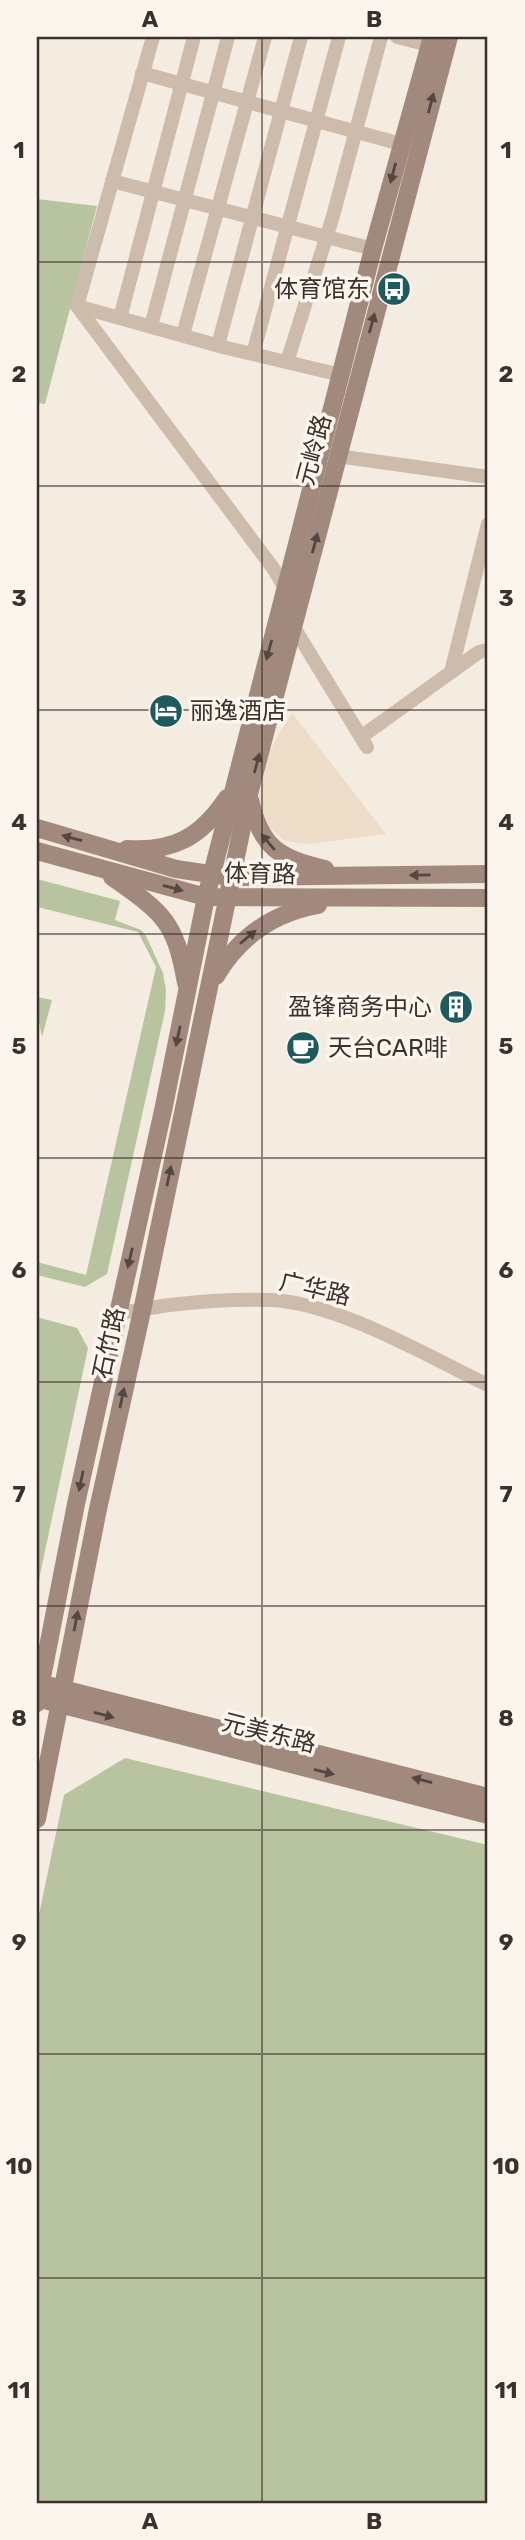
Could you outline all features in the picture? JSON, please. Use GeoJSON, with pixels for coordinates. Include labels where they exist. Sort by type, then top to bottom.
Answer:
{"type":"FeatureCollection","features":[{"type":"Feature","properties":{"kind":"street"},"geometry":{"type":"LineString","coordinates":[[77,306],[153,37]]}},
{"type":"Feature","properties":{"kind":"street"},"geometry":{"type":"LineString","coordinates":[[120,318],[194,37]]}},
{"type":"Feature","properties":{"kind":"street"},"geometry":{"type":"LineString","coordinates":[[151,326],[228,37]]}},
{"type":"Feature","properties":{"kind":"street"},"geometry":{"type":"LineString","coordinates":[[183,335],[265,37]]}},
{"type":"Feature","properties":{"kind":"street"},"geometry":{"type":"LineString","coordinates":[[218,345],[301,37]]}},
{"type":"Feature","properties":{"kind":"street"},"geometry":{"type":"LineString","coordinates":[[254,354],[339,37]]}},
{"type":"Feature","properties":{"kind":"street"},"geometry":{"type":"LineString","coordinates":[[287,362],[326,238],[381,37]]}},
{"type":"Feature","properties":{"kind":"street"},"geometry":{"type":"LineString","coordinates":[[397,37],[430,41]]}},
{"type":"Feature","properties":{"kind":"street","name":"元岭路"},"geometry":{"type":"LineString","coordinates":[[240,792],[293,626],[449,37]]}},
{"type":"Feature","properties":{"kind":"street","name":"元岭路"},"geometry":{"type":"LineString","coordinates":[[221,876],[285,589],[430,41]]}},
{"type":"Feature","properties":{"kind":"street"},"geometry":{"type":"LineString","coordinates":[[142,73],[401,144]]}},
{"type":"Feature","properties":{"kind":"street"},"geometry":{"type":"LineString","coordinates":[[112,181],[373,249]]}},
{"type":"Feature","properties":{"kind":"street"},"geometry":{"type":"LineString","coordinates":[[77,306],[341,375]]}},
{"type":"Feature","properties":{"kind":"street"},"geometry":{"type":"LineString","coordinates":[[77,306],[273,568],[285,589]]}},
{"type":"Feature","properties":{"kind":"street"},"geometry":{"type":"LineString","coordinates":[[337,456],[488,477]]}},
{"type":"Feature","properties":{"kind":"street"},"geometry":{"type":"LineString","coordinates":[[451,672],[488,524]]}},
{"type":"Feature","properties":{"kind":"street"},"geometry":{"type":"LineString","coordinates":[[293,626],[364,742],[451,672],[479,652],[488,650]]}},
{"type":"Feature","properties":{"kind":"street"},"geometry":{"type":"LineString","coordinates":[[107,848],[147,850],[178,843],[200,831],[240,792],[262,835],[277,852],[305,864],[353,875]]}},
{"type":"Feature","properties":{"kind":"street","name":"体育路"},"geometry":{"type":"LineString","coordinates":[[37,828],[139,859],[221,876],[488,874]]}},
{"type":"Feature","properties":{"kind":"street","name":"体育路"},"geometry":{"type":"LineString","coordinates":[[37,851],[206,897],[488,898]]}},
{"type":"Feature","properties":{"kind":"street"},"geometry":{"type":"LineString","coordinates":[[101,868],[163,916],[176,938],[188,990]]}},
{"type":"Feature","properties":{"kind":"street","name":"石竹路"},"geometry":{"type":"LineString","coordinates":[[37,1819],[45,1737],[61,1696],[227,897],[221,876]]}},
{"type":"Feature","properties":{"kind":"street","name":"石竹路"},"geometry":{"type":"LineString","coordinates":[[38,1695],[76,1504],[206,897],[221,876]]}},
{"type":"Feature","properties":{"kind":"street"},"geometry":{"type":"LineString","coordinates":[[207,991],[229,955],[248,936],[272,920],[307,907],[352,899]]}},
{"type":"Feature","properties":{"kind":"street","name":"广华路"},"geometry":{"type":"LineString","coordinates":[[118,1313],[169,1305],[260,1301],[301,1305],[345,1317],[488,1385]]}},
{"type":"Feature","properties":{"kind":"street","name":"元美东路"},"geometry":{"type":"LineString","coordinates":[[38,1695],[61,1696],[488,1797]]}},
{"type":"Feature","properties":{"kind":"street","name":"元美东路"},"geometry":{"type":"LineString","coordinates":[[61,1696],[488,1815]]}},
{"type":"Feature","properties":{"kind":"green space"},"geometry":{"type":"Polygon","coordinates":[[[37,199],[97,206],[45,404],[37,403],[37,199]]]}},
{"type":"Feature","properties":{"kind":"green space"},"geometry":{"type":"Polygon","coordinates":[[[37,879],[120,901],[115,920],[141,930],[146,936],[163,973],[166,991],[165,1011],[107,1274],[85,1287],[37,1275],[37,1262],[86,1275],[156,967],[138,932],[37,907],[37,879]]]}},
{"type":"Feature","properties":{"kind":"green space"},"geometry":{"type":"Polygon","coordinates":[[[37,997],[52,1000],[42,1037],[37,1011],[37,997]]]}},
{"type":"Feature","properties":{"kind":"green space"},"geometry":{"type":"Polygon","coordinates":[[[37,1317],[77,1328],[88,1348],[37,1589],[37,1317]]]}},
{"type":"Feature","properties":{"kind":"green space"},"geometry":{"type":"Polygon","coordinates":[[[125,1758],[488,1845],[488,2503],[37,2503],[37,1924],[64,1795],[125,1758]]]}},
{"type":"Feature","properties":{"kind":"shaded area"},"geometry":{"type":"Polygon","coordinates":[[[292,713],[386,834],[308,844],[285,841],[269,827],[258,800],[264,763],[292,713]]]}},
{"type":"Feature","properties":{"kind":"place","name":"体育馆东"},"geometry":{"type":"Point","coordinates":[394,289]}},
{"type":"Feature","properties":{"kind":"place","name":"丽逸酒店"},"geometry":{"type":"Point","coordinates":[166,711]}},
{"type":"Feature","properties":{"kind":"place","name":"盈锋商务中心"},"geometry":{"type":"Point","coordinates":[456,1007]}},
{"type":"Feature","properties":{"kind":"place","name":"天台CAR啡"},"geometry":{"type":"Point","coordinates":[303,1048]}}]}
